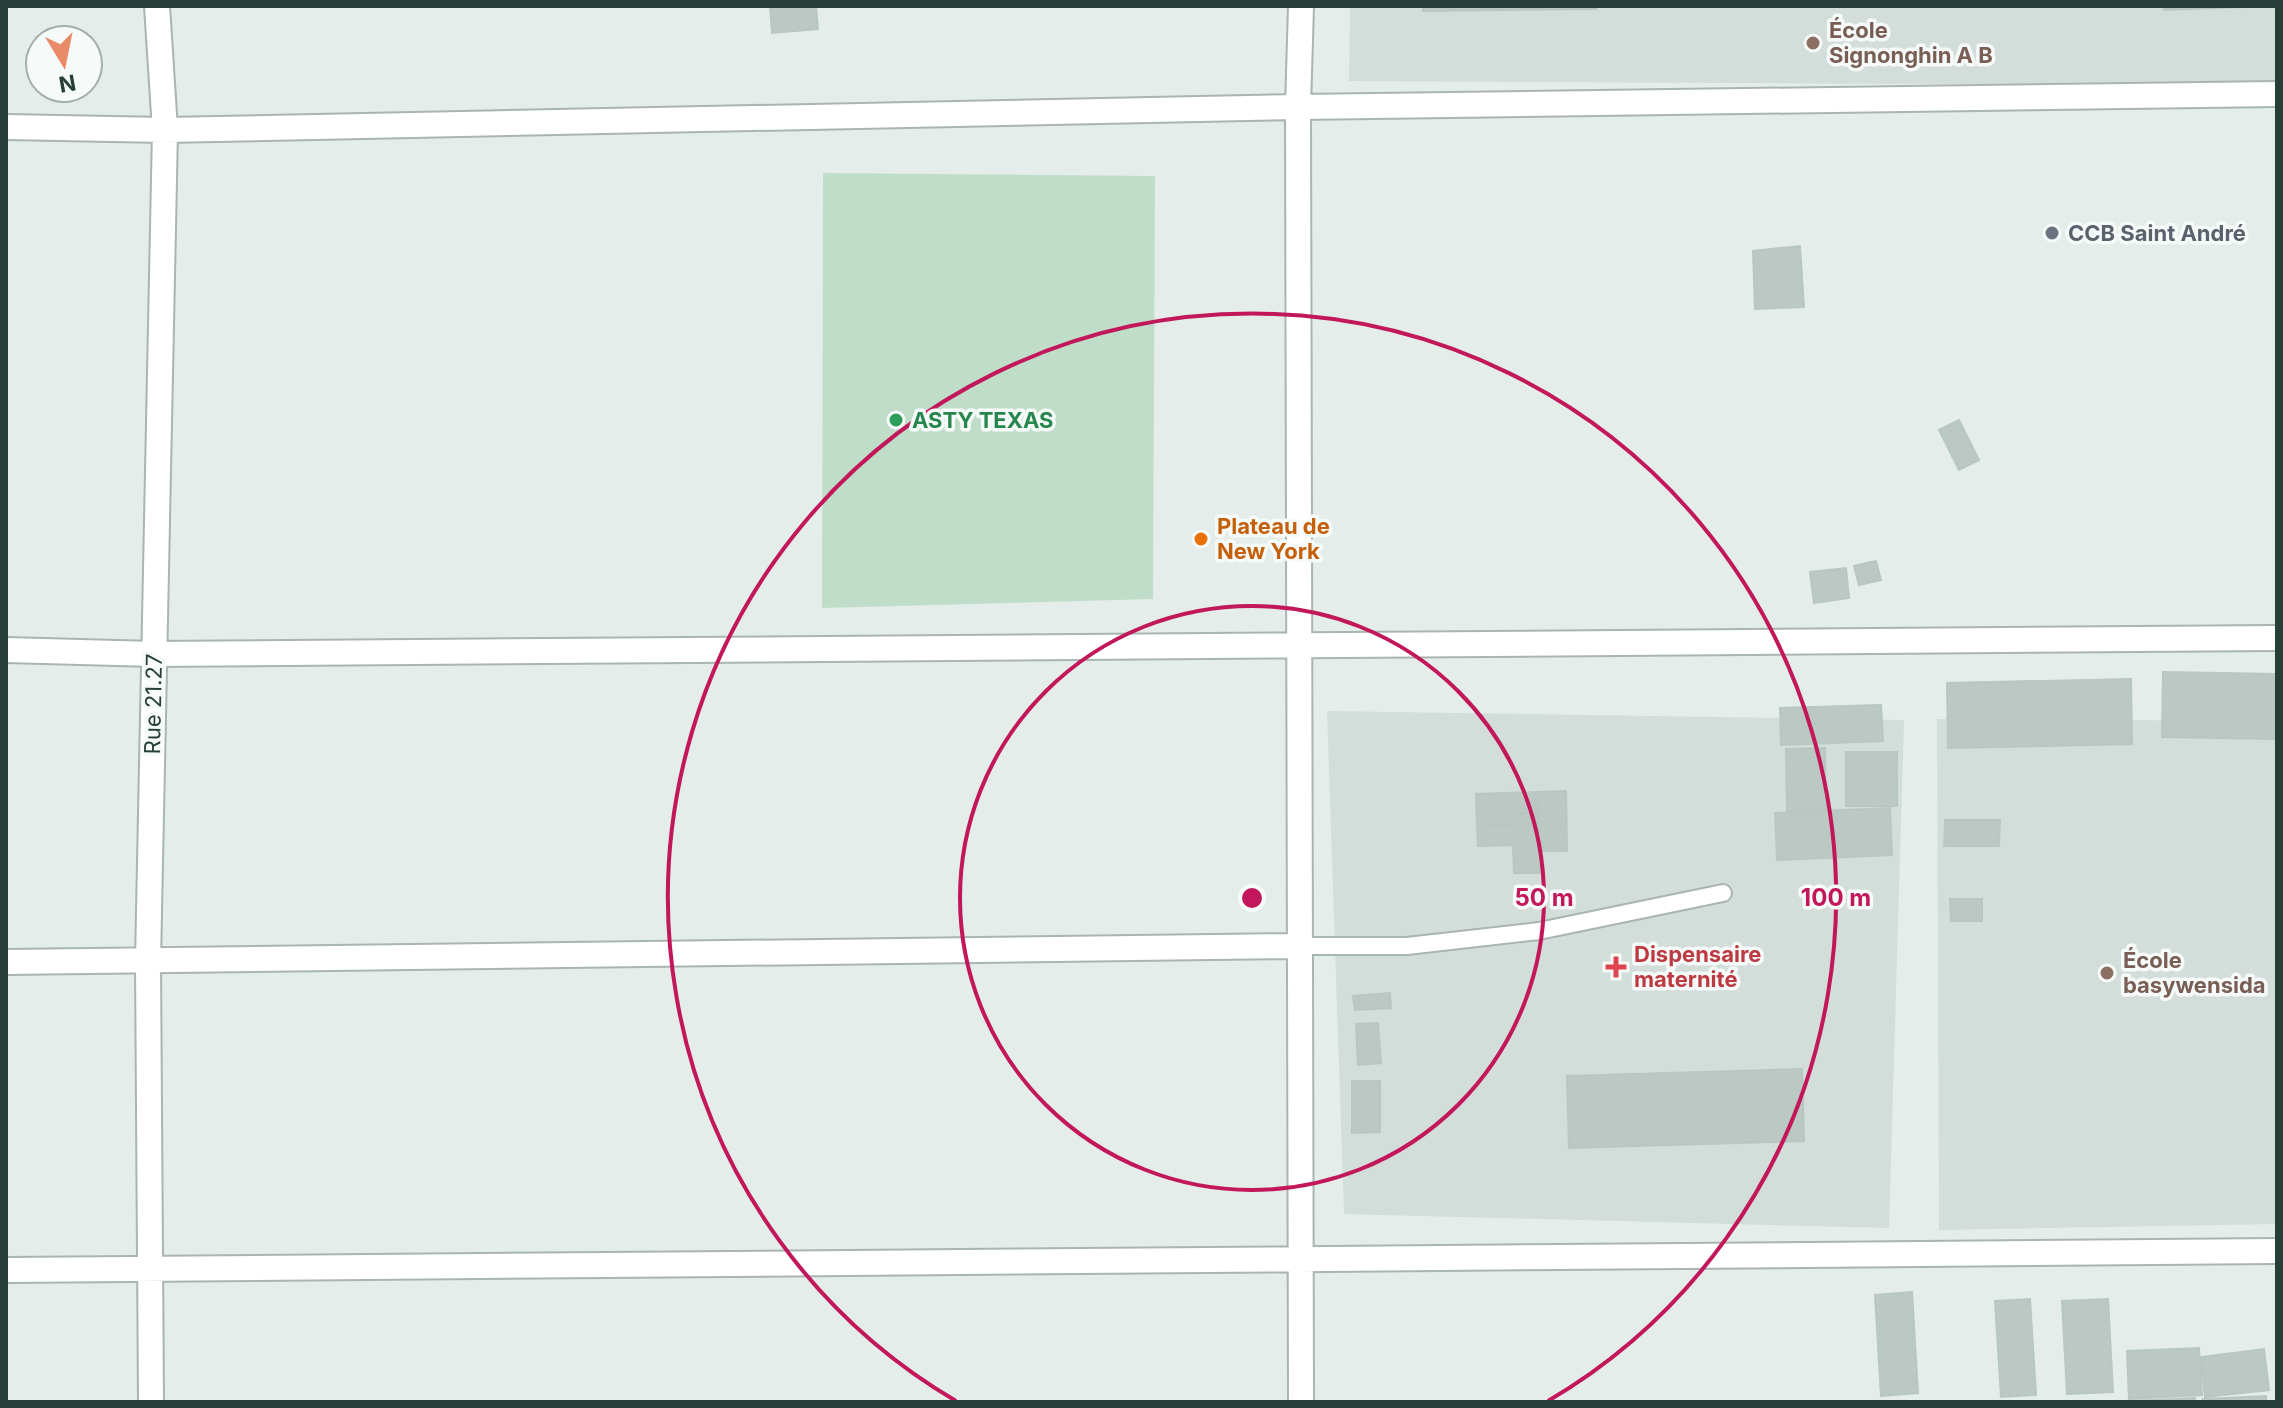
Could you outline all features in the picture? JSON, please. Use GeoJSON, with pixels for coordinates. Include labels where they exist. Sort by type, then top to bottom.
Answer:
{"type":"FeatureCollection","features":[{"type":"Feature","properties":{"kind":"street","name":"Rue 21.27"},"geometry":{"type":"LineString","coordinates":[[151,1402],[148,961],[165,130],[157,6]]}},
{"type":"Feature","properties":{"kind":"street"},"geometry":{"type":"LineString","coordinates":[[1301,6],[1298,107],[1301,1402]]}},
{"type":"Feature","properties":{"kind":"street"},"geometry":{"type":"LineString","coordinates":[[6,127],[165,130],[1298,107],[2277,94]]}},
{"type":"Feature","properties":{"kind":"street"},"geometry":{"type":"LineString","coordinates":[[6,650],[154,654],[2277,638]]}},
{"type":"Feature","properties":{"kind":"street"},"geometry":{"type":"LineString","coordinates":[[6,962],[1299,946]]}},
{"type":"Feature","properties":{"kind":"street"},"geometry":{"type":"LineString","coordinates":[[6,1270],[2277,1251]]}},
{"type":"Feature","properties":{"kind":"lane"},"geometry":{"type":"LineString","coordinates":[[1299,946],[1407,946],[1539,931],[1723,893]]}},
{"type":"Feature","properties":{"kind":"shaded area","name":"École Signonghin A B"},"geometry":{"type":"Polygon","coordinates":[[[1350,6],[2277,6],[2277,86],[1349,81],[1350,6]]]}},
{"type":"Feature","properties":{"kind":"shaded area","name":"Dispensaire maternité"},"geometry":{"type":"Polygon","coordinates":[[[1327,711],[1904,720],[1889,1228],[1344,1214],[1327,711]]]}},
{"type":"Feature","properties":{"kind":"shaded area","name":"École basywensida"},"geometry":{"type":"Polygon","coordinates":[[[1937,719],[2277,721],[2277,1224],[1939,1230],[1937,719]]]}},
{"type":"Feature","properties":{"kind":"green space"},"geometry":{"type":"Polygon","coordinates":[[[823,173],[1155,176],[1153,599],[822,608],[823,173]]]}},
{"type":"Feature","properties":{"kind":"building"},"geometry":{"type":"Polygon","coordinates":[[[770,6],[816,6],[818,29],[772,33],[770,6]]]}},
{"type":"Feature","properties":{"kind":"building"},"geometry":{"type":"Polygon","coordinates":[[[1423,6],[1596,6],[1596,9],[1423,11],[1423,6]]]}},
{"type":"Feature","properties":{"kind":"building"},"geometry":{"type":"Polygon","coordinates":[[[2164,6],[2270,6],[2164,10],[2164,6]]]}},
{"type":"Feature","properties":{"kind":"building"},"geometry":{"type":"Polygon","coordinates":[[[1800,246],[1804,307],[1755,309],[1753,251],[1800,246]]]}},
{"type":"Feature","properties":{"kind":"building"},"geometry":{"type":"Polygon","coordinates":[[[1959,420],[1979,460],[1959,470],[1939,430],[1959,420]]]}},
{"type":"Feature","properties":{"kind":"building"},"geometry":{"type":"Polygon","coordinates":[[[1876,561],[1881,580],[1859,585],[1854,566],[1876,561]]]}},
{"type":"Feature","properties":{"kind":"building"},"geometry":{"type":"Polygon","coordinates":[[[1846,568],[1849,598],[1814,603],[1810,572],[1846,568]]]}},
{"type":"Feature","properties":{"kind":"building"},"geometry":{"type":"Polygon","coordinates":[[[2163,672],[2277,674],[2277,739],[2162,737],[2163,672]]]}},
{"type":"Feature","properties":{"kind":"building"},"geometry":{"type":"Polygon","coordinates":[[[2131,679],[2132,744],[1948,748],[1947,683],[2131,679]]]}},
{"type":"Feature","properties":{"kind":"building"},"geometry":{"type":"Polygon","coordinates":[[[1881,705],[1883,741],[1781,745],[1780,708],[1881,705]]]}},
{"type":"Feature","properties":{"kind":"building"},"geometry":{"type":"Polygon","coordinates":[[[1825,748],[1826,810],[1787,811],[1786,749],[1825,748]]]}},
{"type":"Feature","properties":{"kind":"building"},"geometry":{"type":"Polygon","coordinates":[[[1846,752],[1897,752],[1897,806],[1846,806],[1846,752]]]}},
{"type":"Feature","properties":{"kind":"building"},"geometry":{"type":"Polygon","coordinates":[[[1566,791],[1567,851],[1539,851],[1536,792],[1566,791]]]}},
{"type":"Feature","properties":{"kind":"building"},"geometry":{"type":"Polygon","coordinates":[[[1536,792],[1538,813],[1509,814],[1513,825],[1477,826],[1476,794],[1536,792]]]}},
{"type":"Feature","properties":{"kind":"building"},"geometry":{"type":"Polygon","coordinates":[[[1890,808],[1892,855],[1777,860],[1775,813],[1890,808]]]}},
{"type":"Feature","properties":{"kind":"building"},"geometry":{"type":"Polygon","coordinates":[[[1538,813],[1540,873],[1514,873],[1513,845],[1478,846],[1477,826],[1513,825],[1509,814],[1538,813]]]}},
{"type":"Feature","properties":{"kind":"building"},"geometry":{"type":"Polygon","coordinates":[[[1945,820],[2000,820],[1999,846],[1944,846],[1945,820]]]}},
{"type":"Feature","properties":{"kind":"building"},"geometry":{"type":"Polygon","coordinates":[[[1950,899],[1982,899],[1982,921],[1951,921],[1950,899]]]}},
{"type":"Feature","properties":{"kind":"building"},"geometry":{"type":"Polygon","coordinates":[[[1390,993],[1391,1008],[1355,1010],[1353,996],[1390,993]]]}},
{"type":"Feature","properties":{"kind":"building"},"geometry":{"type":"Polygon","coordinates":[[[1378,1023],[1381,1063],[1358,1065],[1356,1024],[1378,1023]]]}},
{"type":"Feature","properties":{"kind":"building"},"geometry":{"type":"Polygon","coordinates":[[[1802,1069],[1804,1141],[1569,1148],[1567,1076],[1802,1069]]]}},
{"type":"Feature","properties":{"kind":"building"},"geometry":{"type":"Polygon","coordinates":[[[1352,1081],[1380,1081],[1380,1132],[1352,1133],[1352,1081]]]}},
{"type":"Feature","properties":{"kind":"building"},"geometry":{"type":"Polygon","coordinates":[[[1912,1292],[1918,1393],[1881,1396],[1875,1295],[1912,1292]]]}},
{"type":"Feature","properties":{"kind":"building"},"geometry":{"type":"Polygon","coordinates":[[[2030,1299],[2036,1395],[2001,1397],[1995,1301],[2030,1299]]]}},
{"type":"Feature","properties":{"kind":"building"},"geometry":{"type":"Polygon","coordinates":[[[2108,1299],[2113,1392],[2067,1394],[2062,1301],[2108,1299]]]}},
{"type":"Feature","properties":{"kind":"building"},"geometry":{"type":"Polygon","coordinates":[[[2199,1348],[2202,1395],[2129,1399],[2127,1351],[2199,1348]]]}},
{"type":"Feature","properties":{"kind":"building"},"geometry":{"type":"Polygon","coordinates":[[[2264,1349],[2269,1390],[2205,1397],[2201,1357],[2264,1349]]]}},
{"type":"Feature","properties":{"kind":"building"},"geometry":{"type":"Polygon","coordinates":[[[2266,1396],[2266,1402],[2203,1402],[2203,1399],[2266,1396]]]}},
{"type":"Feature","properties":{"kind":"building"},"geometry":{"type":"Polygon","coordinates":[[[2195,1398],[2195,1402],[2133,1402],[2133,1401],[2195,1398]]]}},
{"type":"Feature","properties":{"kind":"place","name":"École Signonghin A B"},"geometry":{"type":"Point","coordinates":[1813,43]}},
{"type":"Feature","properties":{"kind":"place","name":"CCB Saint André"},"geometry":{"type":"Point","coordinates":[2052,233]}},
{"type":"Feature","properties":{"kind":"place","name":"ASTY TEXAS"},"geometry":{"type":"Point","coordinates":[896,420]}},
{"type":"Feature","properties":{"kind":"place","name":"Plateau de New York"},"geometry":{"type":"Point","coordinates":[1201,539]}},
{"type":"Feature","properties":{"kind":"place","name":"Dispensaire maternité"},"geometry":{"type":"Point","coordinates":[1616,967]}},
{"type":"Feature","properties":{"kind":"place","name":"École basywensida"},"geometry":{"type":"Point","coordinates":[2107,973]}}]}
